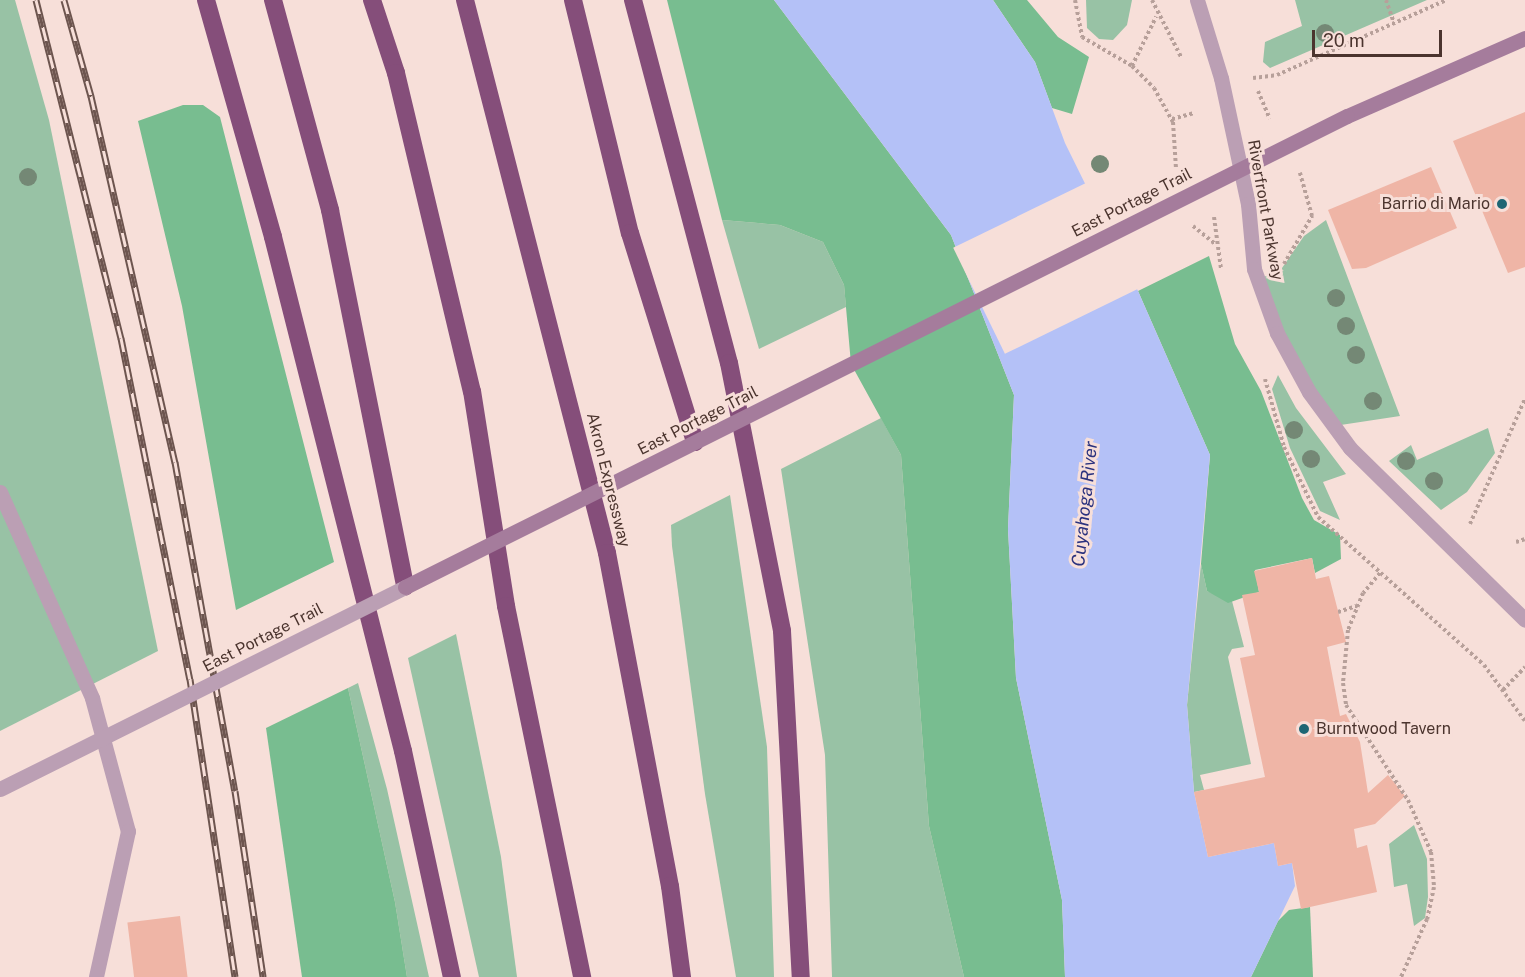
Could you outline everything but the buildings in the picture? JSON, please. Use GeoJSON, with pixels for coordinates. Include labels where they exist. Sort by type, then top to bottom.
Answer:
{"type":"FeatureCollection","features":[{"type":"Feature","properties":{"kind":"highway"},"geometry":{"type":"LineString","coordinates":[[206,0],[273,237],[403,751],[452,977]]}},
{"type":"Feature","properties":{"kind":"highway"},"geometry":{"type":"LineString","coordinates":[[273,0],[330,210],[405,587]]}},
{"type":"Feature","properties":{"kind":"highway"},"geometry":{"type":"LineString","coordinates":[[372,0],[396,74],[472,391],[506,606],[582,977]]}},
{"type":"Feature","properties":{"kind":"highway","name":"Akron Expressway"},"geometry":{"type":"LineString","coordinates":[[465,0],[607,553],[670,886],[682,977]]}},
{"type":"Feature","properties":{"kind":"highway"},"geometry":{"type":"LineString","coordinates":[[573,0],[630,233],[695,442]]}},
{"type":"Feature","properties":{"kind":"highway"},"geometry":{"type":"LineString","coordinates":[[633,0],[729,363],[782,631],[801,977]]}},
{"type":"Feature","properties":{"kind":"main road","name":"East Portage Trail"},"geometry":{"type":"LineString","coordinates":[[405,587],[1347,116],[1525,38]]}},
{"type":"Feature","properties":{"kind":"street","name":"Riverfront Parkway"},"geometry":{"type":"LineString","coordinates":[[1197,0],[1221,78],[1258,280],[1277,333],[1309,392],[1350,448],[1365,458],[1372,473],[1525,620]]}},
{"type":"Feature","properties":{"kind":"street"},"geometry":{"type":"LineString","coordinates":[[0,492],[92,698],[128,831],[96,977]]}},
{"type":"Feature","properties":{"kind":"street","name":"East Portage Trail"},"geometry":{"type":"LineString","coordinates":[[0,789],[405,587]]}},
{"type":"Feature","properties":{"kind":"path"},"geometry":{"type":"LineString","coordinates":[[1075,0],[1082,37],[1132,66],[1154,88],[1172,119],[1176,176]]}},
{"type":"Feature","properties":{"kind":"path"},"geometry":{"type":"LineString","coordinates":[[1386,0],[1394,23]]}},
{"type":"Feature","properties":{"kind":"path"},"geometry":{"type":"LineString","coordinates":[[1221,78],[1277,75],[1446,0]]}},
{"type":"Feature","properties":{"kind":"path"},"geometry":{"type":"LineString","coordinates":[[1132,66],[1156,16]]}},
{"type":"Feature","properties":{"kind":"path"},"geometry":{"type":"LineString","coordinates":[[1253,78],[1272,123]]}},
{"type":"Feature","properties":{"kind":"path"},"geometry":{"type":"LineString","coordinates":[[1172,119],[1194,113]]}},
{"type":"Feature","properties":{"kind":"path"},"geometry":{"type":"LineString","coordinates":[[1258,280],[1282,268],[1312,216],[1307,186],[1297,169]]}},
{"type":"Feature","properties":{"kind":"path"},"geometry":{"type":"LineString","coordinates":[[1189,220],[1216,244]]}},
{"type":"Feature","properties":{"kind":"path"},"geometry":{"type":"LineString","coordinates":[[1458,556],[1525,399]]}},
{"type":"Feature","properties":{"kind":"path"},"geometry":{"type":"LineString","coordinates":[[1516,542],[1525,539]]}},
{"type":"Feature","properties":{"kind":"path"},"geometry":{"type":"LineString","coordinates":[[1380,573],[1358,606],[1348,630],[1345,654],[1346,705],[1408,800],[1431,852],[1434,887],[1427,919],[1401,977]]}},
{"type":"Feature","properties":{"kind":"path"},"geometry":{"type":"LineString","coordinates":[[1338,612],[1358,606]]}},
{"type":"Feature","properties":{"kind":"path"},"geometry":{"type":"LineString","coordinates":[[1503,690],[1525,667]]}},
{"type":"Feature","properties":{"kind":"green space"},"geometry":{"type":"Polygon","coordinates":[[[0,0],[15,0],[49,120],[158,651],[0,731],[0,0]]]}},
{"type":"Feature","properties":{"kind":"green space"},"geometry":{"type":"Polygon","coordinates":[[[667,0],[774,0],[951,235],[1014,395],[1008,529],[1016,678],[1062,900],[1065,977],[964,977],[929,826],[901,455],[851,364],[844,285],[823,242],[780,225],[722,220],[667,0]]]}},
{"type":"Feature","properties":{"kind":"green space"},"geometry":{"type":"Polygon","coordinates":[[[993,0],[1027,0],[1058,37],[1089,57],[1072,114],[1052,108],[1035,62],[993,0]]]}},
{"type":"Feature","properties":{"kind":"green space"},"geometry":{"type":"Polygon","coordinates":[[[1086,0],[1132,0],[1127,25],[1113,40],[1099,39],[1087,28],[1086,0]]]}},
{"type":"Feature","properties":{"kind":"green space"},"geometry":{"type":"Polygon","coordinates":[[[1295,0],[1427,0],[1270,68],[1263,62],[1265,42],[1302,26],[1295,0]]]}},
{"type":"Feature","properties":{"kind":"green space"},"geometry":{"type":"Polygon","coordinates":[[[183,105],[203,105],[220,117],[334,562],[236,610],[182,306],[138,121],[183,105]]]}},
{"type":"Feature","properties":{"kind":"green space"},"geometry":{"type":"Polygon","coordinates":[[[722,220],[780,225],[823,242],[844,285],[846,307],[759,349],[722,220]]]}},
{"type":"Feature","properties":{"kind":"green space"},"geometry":{"type":"Polygon","coordinates":[[[1326,220],[1400,416],[1334,426],[1277,333],[1258,280],[1282,268],[1304,236],[1326,220]]]}},
{"type":"Feature","properties":{"kind":"green space"},"geometry":{"type":"Polygon","coordinates":[[[1209,256],[1235,344],[1261,391],[1302,498],[1314,520],[1340,535],[1341,559],[1315,573],[1312,558],[1255,570],[1259,592],[1228,603],[1207,591],[1201,564],[1210,455],[1138,291],[1209,256]]]}},
{"type":"Feature","properties":{"kind":"green space"},"geometry":{"type":"Polygon","coordinates":[[[1278,375],[1296,408],[1346,474],[1323,482],[1340,520],[1320,511],[1290,448],[1272,389],[1278,375]]]}},
{"type":"Feature","properties":{"kind":"green space"},"geometry":{"type":"Polygon","coordinates":[[[881,418],[901,455],[929,826],[964,977],[832,977],[825,755],[781,469],[881,418]]]}},
{"type":"Feature","properties":{"kind":"green space"},"geometry":{"type":"Polygon","coordinates":[[[1488,428],[1495,453],[1467,492],[1441,510],[1389,461],[1411,445],[1417,460],[1488,428]]]}},
{"type":"Feature","properties":{"kind":"green space"},"geometry":{"type":"Polygon","coordinates":[[[730,495],[767,747],[774,977],[736,977],[705,794],[672,546],[671,525],[730,495]]]}},
{"type":"Feature","properties":{"kind":"green space"},"geometry":{"type":"Polygon","coordinates":[[[1201,564],[1207,591],[1232,601],[1244,647],[1232,649],[1228,657],[1251,764],[1200,775],[1204,790],[1194,792],[1187,705],[1201,564]]]}},
{"type":"Feature","properties":{"kind":"green space"},"geometry":{"type":"Polygon","coordinates":[[[456,634],[501,857],[517,977],[479,977],[408,658],[456,634]]]}},
{"type":"Feature","properties":{"kind":"green space"},"geometry":{"type":"Polygon","coordinates":[[[358,683],[387,789],[429,977],[407,977],[395,902],[348,688],[358,683]]]}},
{"type":"Feature","properties":{"kind":"green space"},"geometry":{"type":"Polygon","coordinates":[[[348,688],[395,902],[407,977],[302,977],[266,728],[348,688]]]}},
{"type":"Feature","properties":{"kind":"green space"},"geometry":{"type":"Polygon","coordinates":[[[1414,825],[1427,859],[1428,897],[1425,918],[1414,926],[1407,884],[1394,887],[1389,844],[1414,825]]]}},
{"type":"Feature","properties":{"kind":"green space"},"geometry":{"type":"Polygon","coordinates":[[[1310,907],[1313,977],[1251,977],[1278,921],[1289,910],[1310,907]]]}},
{"type":"Feature","properties":{"kind":"water","name":"Cuyahoga River"},"geometry":{"type":"Polygon","coordinates":[[[774,0],[993,0],[1035,62],[1065,143],[1138,291],[1210,455],[1187,705],[1194,792],[1208,857],[1274,843],[1278,866],[1292,863],[1295,886],[1251,977],[1065,977],[1062,900],[1016,678],[1008,529],[1014,395],[951,235],[774,0]]]}},
{"type":"Feature","properties":{"kind":"pier"},"geometry":{"type":"Polygon","coordinates":[[[1088,182],[1140,288],[1005,354],[953,248],[1088,182]]]}},
{"type":"Feature","properties":{"kind":"railway"},"geometry":{"type":"LineString","coordinates":[[36,0],[121,338],[190,679],[235,977]]}},
{"type":"Feature","properties":{"kind":"railway"},"geometry":{"type":"LineString","coordinates":[[64,0],[91,96],[175,462],[235,791],[263,977]]}},
{"type":"Feature","properties":{"kind":"place","name":"Barrio di Mario"},"geometry":{"type":"Point","coordinates":[1502,204]}},
{"type":"Feature","properties":{"kind":"place","name":"Burntwood Tavern"},"geometry":{"type":"Point","coordinates":[1304,729]}}]}
